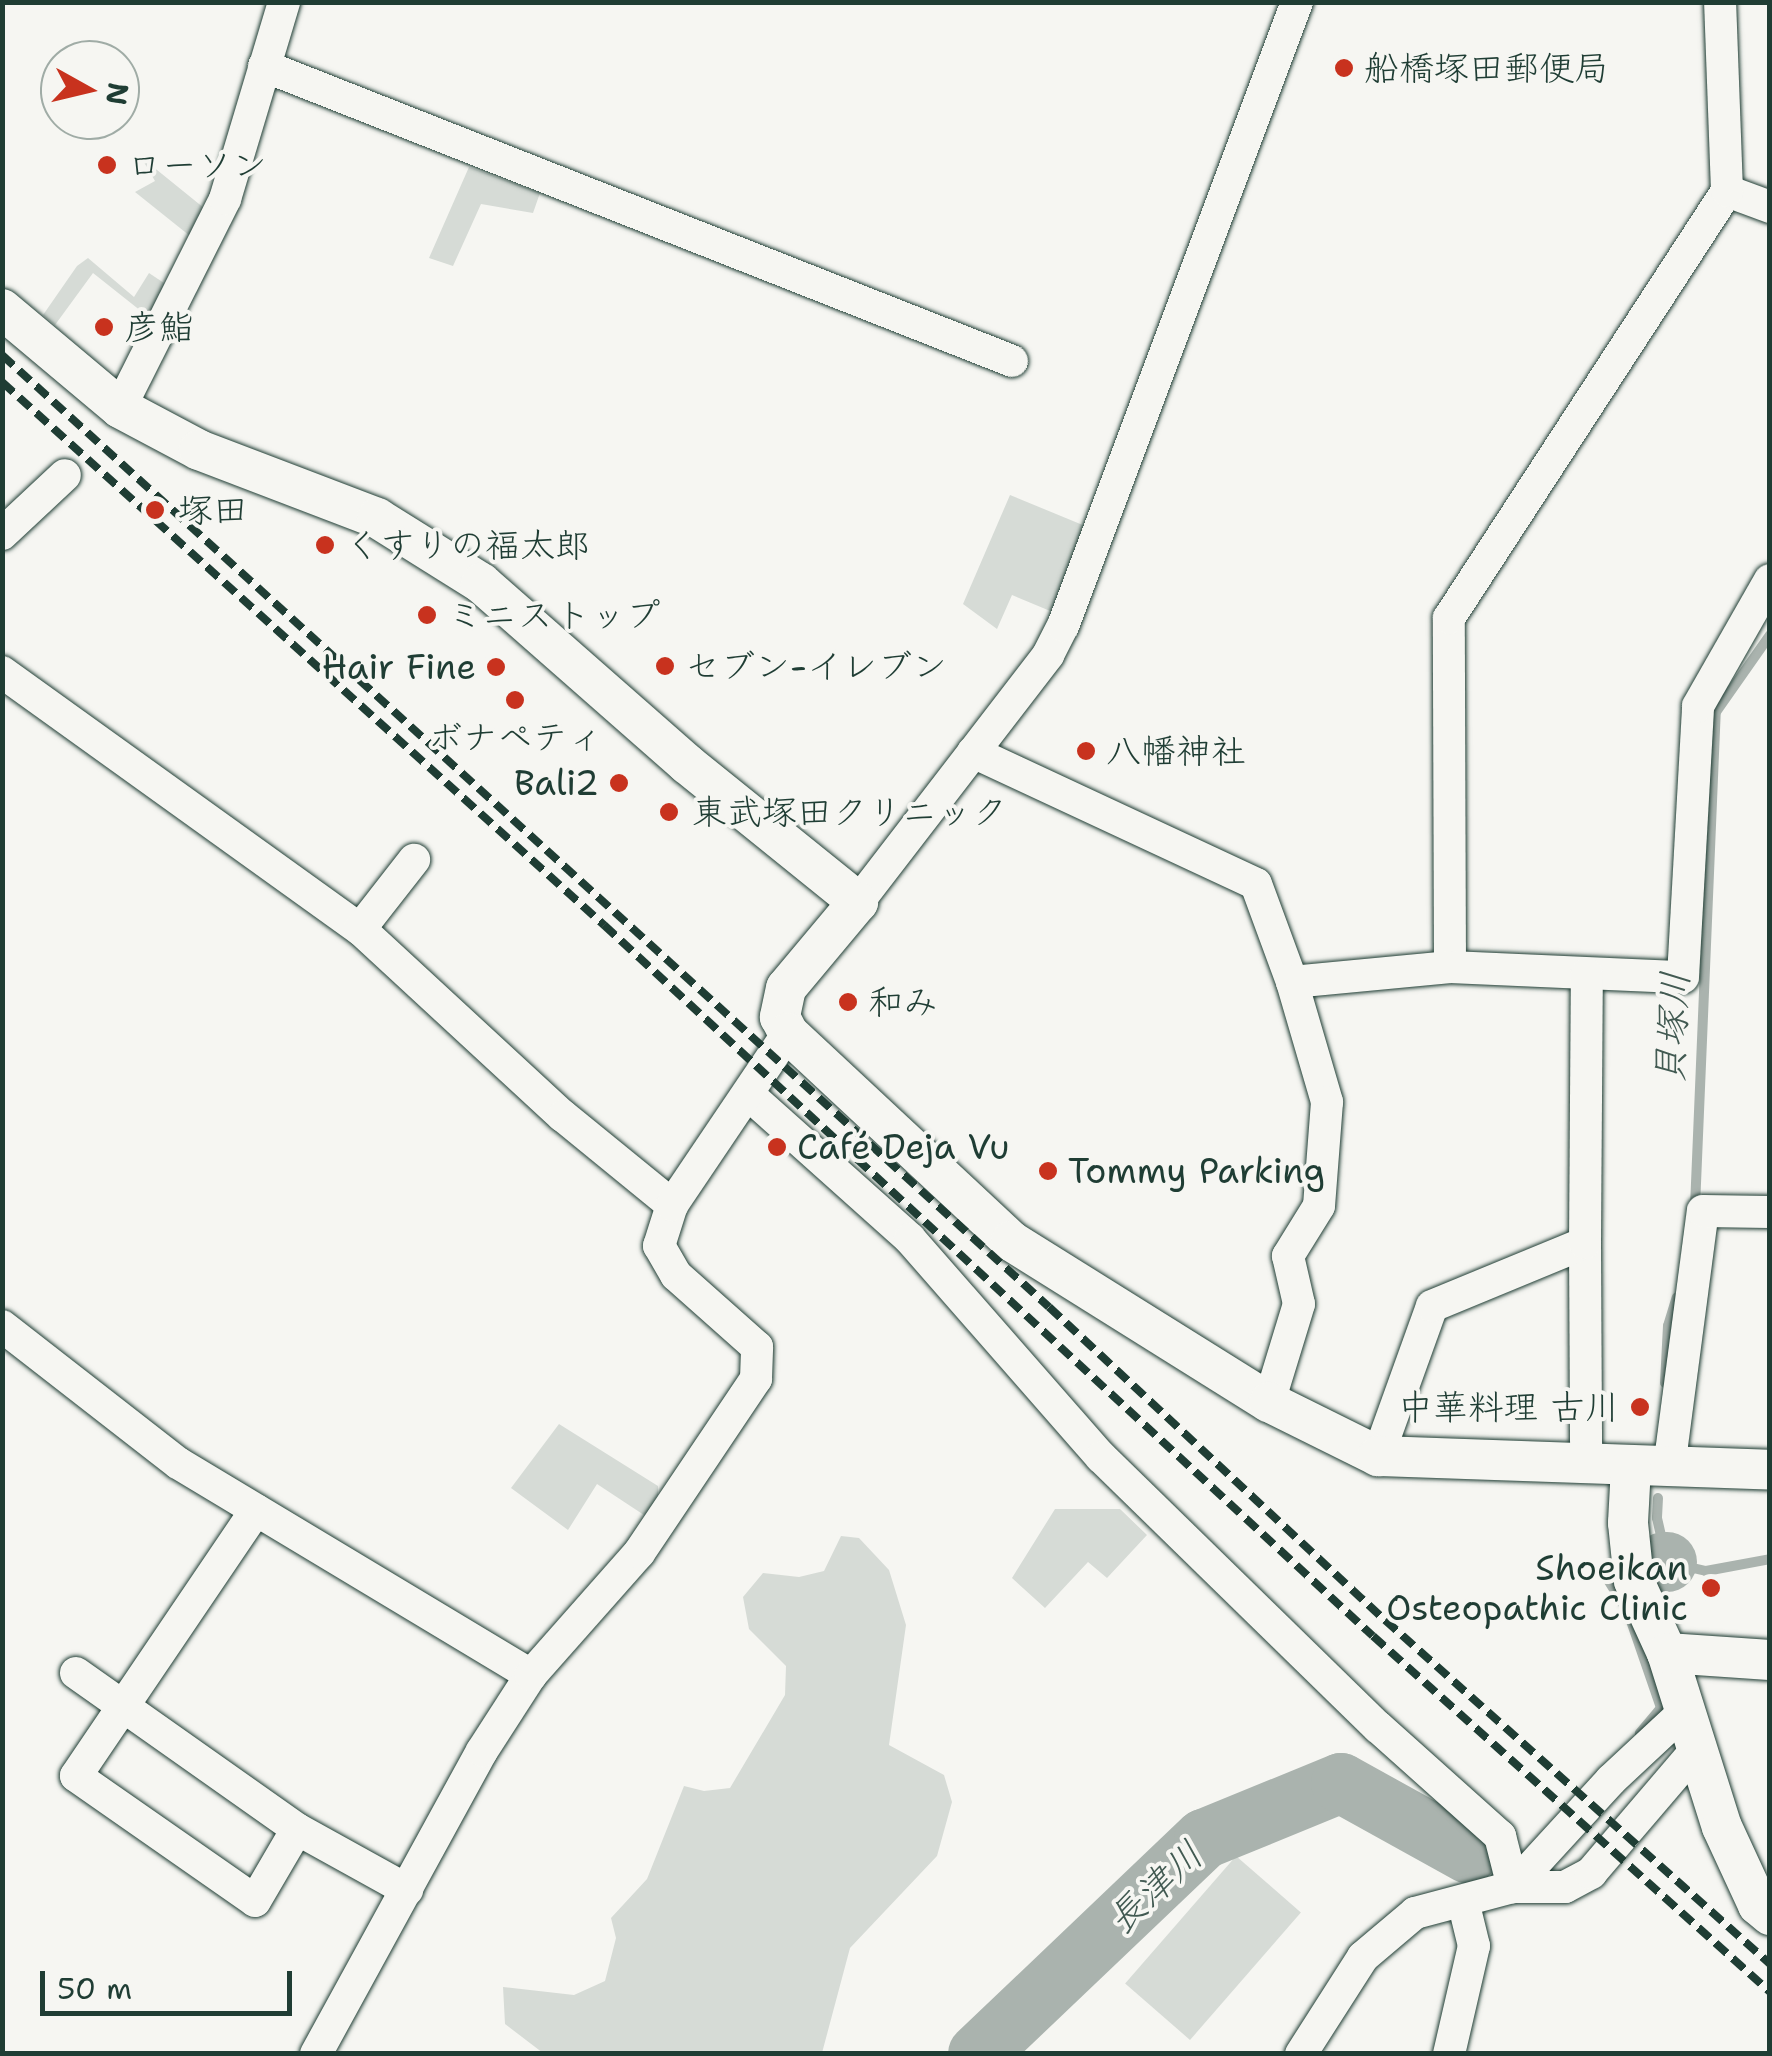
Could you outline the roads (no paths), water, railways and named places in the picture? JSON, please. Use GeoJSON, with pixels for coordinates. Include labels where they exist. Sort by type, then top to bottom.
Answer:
{"type":"FeatureCollection","features":[{"type":"Feature","properties":{"kind":"street"},"geometry":{"type":"LineString","coordinates":[[120,408],[218,216],[284,2]]}},
{"type":"Feature","properties":{"kind":"street"},"geometry":{"type":"LineString","coordinates":[[1297,2],[1063,626],[1048,655],[858,902],[786,988],[780,1017],[788,1033],[1011,1241],[1269,1402],[1378,1456],[1770,1470]]}},
{"type":"Feature","properties":{"kind":"street"},"geometry":{"type":"LineString","coordinates":[[1450,967],[1450,618],[1727,191],[1720,2]]}},
{"type":"Feature","properties":{"kind":"street"},"geometry":{"type":"LineString","coordinates":[[264,66],[1012,362]]}},
{"type":"Feature","properties":{"kind":"street"},"geometry":{"type":"LineString","coordinates":[[1727,191],[1770,207]]}},
{"type":"Feature","properties":{"kind":"street"},"geometry":{"type":"LineString","coordinates":[[2,309],[120,408],[200,450],[334,500],[416,539],[481,583],[687,764],[858,902]]}},
{"type":"Feature","properties":{"kind":"street"},"geometry":{"type":"LineString","coordinates":[[2,534],[65,476]]}},
{"type":"Feature","properties":{"kind":"street"},"geometry":{"type":"LineString","coordinates":[[1292,982],[1450,967],[1683,977],[1698,706],[1770,580]]}},
{"type":"Feature","properties":{"kind":"street"},"geometry":{"type":"LineString","coordinates":[[2,672],[360,929],[563,1116],[672,1205]]}},
{"type":"Feature","properties":{"kind":"street"},"geometry":{"type":"LineString","coordinates":[[972,752],[1256,884],[1292,982],[1327,1102],[1318,1206],[1288,1256],[1299,1304],[1269,1402]]}},
{"type":"Feature","properties":{"kind":"street"},"geometry":{"type":"LineString","coordinates":[[360,929],[414,860]]}},
{"type":"Feature","properties":{"kind":"street"},"geometry":{"type":"LineString","coordinates":[[1586,1465],[1588,974]]}},
{"type":"Feature","properties":{"kind":"street"},"geometry":{"type":"LineString","coordinates":[[316,2054],[482,1751],[531,1675],[640,1553],[756,1380],[757,1347],[676,1276],[663,1257],[660,1233],[672,1205],[788,1033]]}},
{"type":"Feature","properties":{"kind":"street"},"geometry":{"type":"LineString","coordinates":[[748,1094],[910,1239],[1101,1457],[1378,1727],[1500,1836],[1513,1887]]}},
{"type":"Feature","properties":{"kind":"street"},"geometry":{"type":"LineString","coordinates":[[1770,1212],[1702,1211],[1650,1468],[1628,1523],[1634,1581],[1666,1653],[1722,1827],[1758,1905],[1770,1916]]}},
{"type":"Feature","properties":{"kind":"street"},"geometry":{"type":"LineString","coordinates":[[1378,1456],[1432,1306],[1585,1243]]}},
{"type":"Feature","properties":{"kind":"street"},"geometry":{"type":"LineString","coordinates":[[2,1326],[178,1463],[531,1675]]}},
{"type":"Feature","properties":{"kind":"street"},"geometry":{"type":"LineString","coordinates":[[256,1510],[76,1776],[255,1901],[297,1829]]}},
{"type":"Feature","properties":{"kind":"street"},"geometry":{"type":"LineString","coordinates":[[1666,1653],[1770,1660]]}},
{"type":"Feature","properties":{"kind":"street"},"geometry":{"type":"LineString","coordinates":[[76,1673],[297,1829],[407,1890]]}},
{"type":"Feature","properties":{"kind":"street"},"geometry":{"type":"LineString","coordinates":[[1513,1887],[1600,1792],[1684,1710]]}},
{"type":"Feature","properties":{"kind":"street"},"geometry":{"type":"LineString","coordinates":[[1300,2054],[1364,1957],[1415,1913],[1513,1887],[1566,1887],[1591,1873],[1696,1750]]}},
{"type":"Feature","properties":{"kind":"street"},"geometry":{"type":"LineString","coordinates":[[1449,2054],[1474,1946],[1463,1901]]}},
{"type":"Feature","properties":{"kind":"waterway","name":"貝塚川"},"geometry":{"type":"LineString","coordinates":[[1695,1207],[1716,712],[1770,635]]}},
{"type":"Feature","properties":{"kind":"waterway","name":"貝塚川"},"geometry":{"type":"LineString","coordinates":[[1665,1383],[1668,1326],[1677,1297]]}},
{"type":"Feature","properties":{"kind":"waterway","name":"長津川"},"geometry":{"type":"LineString","coordinates":[[1658,1498],[1657,1518],[1667,1562],[1706,1571],[1770,1559]]}},
{"type":"Feature","properties":{"kind":"waterway","name":"長津川"},"geometry":{"type":"LineString","coordinates":[[1622,1567],[1602,1570],[1628,1612],[1661,1708],[1640,1733]]}},
{"type":"Feature","properties":{"kind":"waterway","name":"長津川"},"geometry":{"type":"LineString","coordinates":[[978,2054],[1204,1839],[1341,1783],[1469,1854]]}},
{"type":"Feature","properties":{"kind":"railway"},"geometry":{"type":"LineString","coordinates":[[2,355],[1049,1307],[1385,1620],[1770,1964]]}},
{"type":"Feature","properties":{"kind":"railway"},"geometry":{"type":"LineString","coordinates":[[2,382],[604,925],[1373,1636],[1770,1992]]}},
{"type":"Feature","properties":{"kind":"place","name":"船橋塚田郵便局"},"geometry":{"type":"Point","coordinates":[1344,68]}},
{"type":"Feature","properties":{"kind":"place","name":"ローソン"},"geometry":{"type":"Point","coordinates":[107,165]}},
{"type":"Feature","properties":{"kind":"place","name":"彦鮨"},"geometry":{"type":"Point","coordinates":[104,327]}},
{"type":"Feature","properties":{"kind":"place","name":"塚田"},"geometry":{"type":"Point","coordinates":[155,510]}},
{"type":"Feature","properties":{"kind":"place","name":"くすりの福太郎"},"geometry":{"type":"Point","coordinates":[325,545]}},
{"type":"Feature","properties":{"kind":"place","name":"ミニストップ"},"geometry":{"type":"Point","coordinates":[427,615]}},
{"type":"Feature","properties":{"kind":"place","name":"セブン-イレブン"},"geometry":{"type":"Point","coordinates":[665,666]}},
{"type":"Feature","properties":{"kind":"place","name":"Hair Fine"},"geometry":{"type":"Point","coordinates":[496,667]}},
{"type":"Feature","properties":{"kind":"place","name":"ボナペティ"},"geometry":{"type":"Point","coordinates":[515,700]}},
{"type":"Feature","properties":{"kind":"place","name":"八幡神社"},"geometry":{"type":"Point","coordinates":[1086,751]}},
{"type":"Feature","properties":{"kind":"place","name":"Bali2"},"geometry":{"type":"Point","coordinates":[619,783]}},
{"type":"Feature","properties":{"kind":"place","name":"東武塚田クリニック"},"geometry":{"type":"Point","coordinates":[669,812]}},
{"type":"Feature","properties":{"kind":"place","name":"和み"},"geometry":{"type":"Point","coordinates":[848,1002]}},
{"type":"Feature","properties":{"kind":"place","name":"Café Deja Vu"},"geometry":{"type":"Point","coordinates":[777,1147]}},
{"type":"Feature","properties":{"kind":"place","name":"Tommy Parking"},"geometry":{"type":"Point","coordinates":[1048,1171]}},
{"type":"Feature","properties":{"kind":"place","name":"中華料理 古川"},"geometry":{"type":"Point","coordinates":[1640,1407]}},
{"type":"Feature","properties":{"kind":"place","name":"Shoeikan Osteopathic Clinic"},"geometry":{"type":"Point","coordinates":[1711,1588]}}]}
